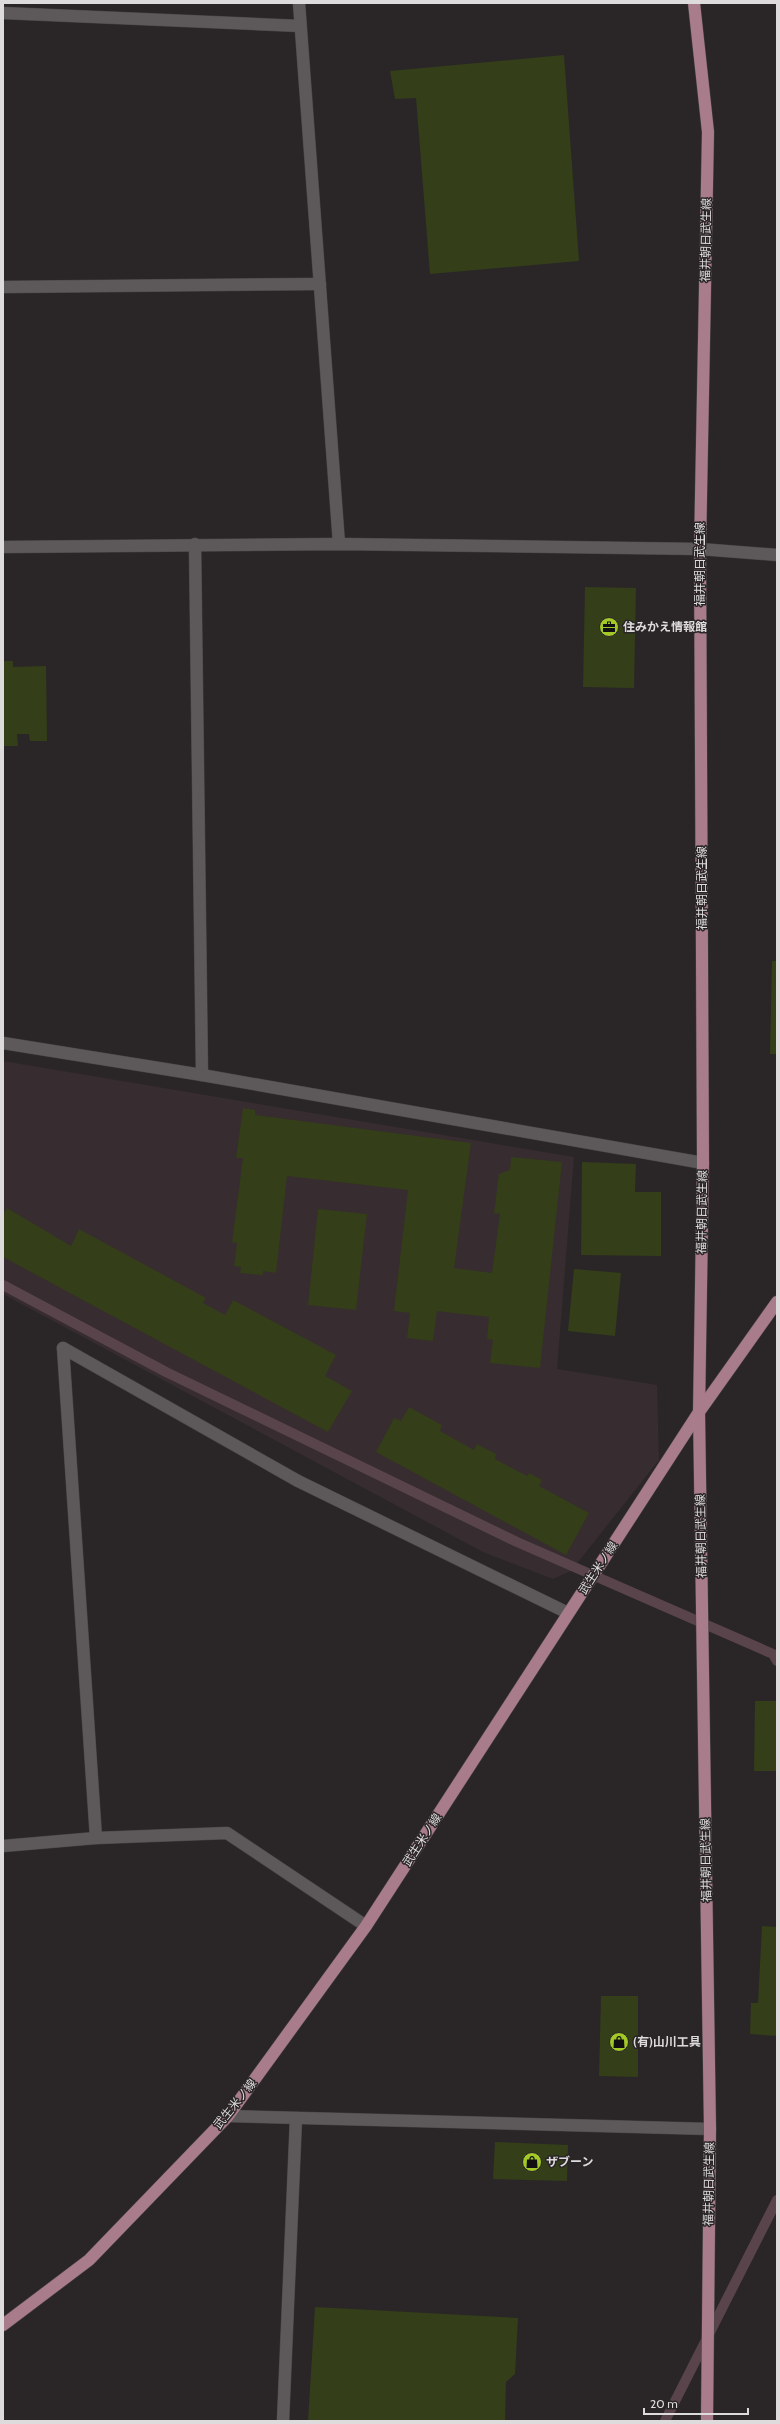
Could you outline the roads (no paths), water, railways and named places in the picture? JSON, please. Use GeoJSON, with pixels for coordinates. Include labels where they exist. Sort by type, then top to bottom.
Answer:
{"type":"FeatureCollection","features":[{"type":"Feature","properties":{"kind":"main road","name":"福井朝日武生線"},"geometry":{"type":"LineString","coordinates":[[694,3],[708,132],[700,549],[703,1163],[699,1412],[710,2129],[706,2421]]}},
{"type":"Feature","properties":{"kind":"main road","name":"武生米ノ線"},"geometry":{"type":"LineString","coordinates":[[3,2325],[89,2260],[228,2116],[366,1926],[699,1412],[777,1302]]}},
{"type":"Feature","properties":{"kind":"street"},"geometry":{"type":"LineString","coordinates":[[299,3],[339,544]]}},
{"type":"Feature","properties":{"kind":"street"},"geometry":{"type":"LineString","coordinates":[[3,13],[300,26]]}},
{"type":"Feature","properties":{"kind":"street"},"geometry":{"type":"LineString","coordinates":[[3,287],[320,284]]}},
{"type":"Feature","properties":{"kind":"street"},"geometry":{"type":"LineString","coordinates":[[3,548],[195,544],[339,544],[700,549],[777,555]]}},
{"type":"Feature","properties":{"kind":"street"},"geometry":{"type":"LineString","coordinates":[[195,544],[202,1075]]}},
{"type":"Feature","properties":{"kind":"street"},"geometry":{"type":"LineString","coordinates":[[3,1043],[202,1075],[703,1163]]}},
{"type":"Feature","properties":{"kind":"street"},"geometry":{"type":"LineString","coordinates":[[96,1838],[63,1348],[298,1481],[568,1613]]}},
{"type":"Feature","properties":{"kind":"street"},"geometry":{"type":"LineString","coordinates":[[3,1846],[96,1838],[227,1833],[366,1926]]}},
{"type":"Feature","properties":{"kind":"street"},"geometry":{"type":"LineString","coordinates":[[228,2116],[710,2129]]}},
{"type":"Feature","properties":{"kind":"street"},"geometry":{"type":"LineString","coordinates":[[283,2421],[296,2118]]}},
{"type":"Feature","properties":{"kind":"waterway"},"geometry":{"type":"LineString","coordinates":[[3,1285],[166,1372],[517,1542],[773,1654],[777,1661]]}},
{"type":"Feature","properties":{"kind":"waterway"},"geometry":{"type":"LineString","coordinates":[[665,2421],[777,2200]]}},
{"type":"Feature","properties":{"kind":"place","name":"住みかえ情報館"},"geometry":{"type":"Point","coordinates":[609,627]}},
{"type":"Feature","properties":{"kind":"place","name":"(有)山川工具"},"geometry":{"type":"Point","coordinates":[619,2042]}},
{"type":"Feature","properties":{"kind":"place","name":"ザブーン"},"geometry":{"type":"Point","coordinates":[532,2162]}}]}
